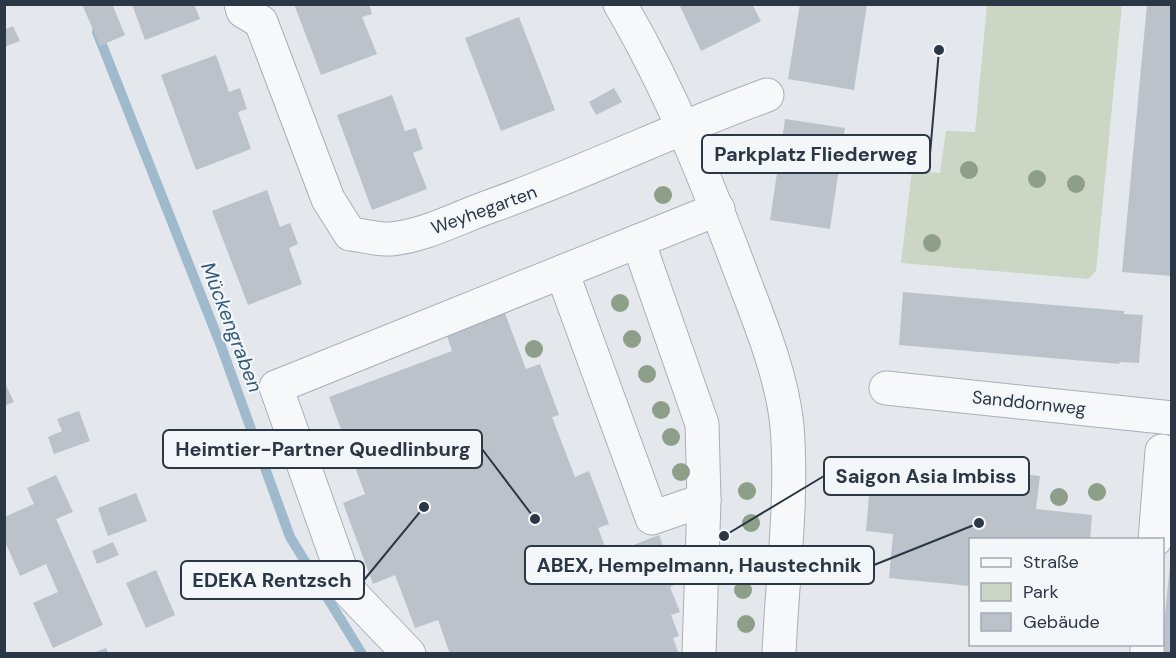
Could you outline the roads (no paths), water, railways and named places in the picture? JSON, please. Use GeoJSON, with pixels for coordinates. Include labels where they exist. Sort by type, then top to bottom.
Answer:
{"type":"FeatureCollection","features":[{"type":"Feature","properties":{"kind":"street","name":"Weyhegarten"},"geometry":{"type":"LineString","coordinates":[[241,4],[243,11],[261,22],[328,199],[350,234],[389,239],[435,230],[488,207],[547,187],[684,127],[767,95]]}},
{"type":"Feature","properties":{"kind":"street"},"geometry":{"type":"LineString","coordinates":[[620,4],[684,127],[718,209],[763,331],[786,424],[787,496],[779,654]]}},
{"type":"Feature","properties":{"kind":"street"},"geometry":{"type":"LineString","coordinates":[[409,654],[348,590],[276,387],[718,209]]}},
{"type":"Feature","properties":{"kind":"street"},"geometry":{"type":"LineString","coordinates":[[638,241],[702,424],[704,500],[699,654]]}},
{"type":"Feature","properties":{"kind":"street"},"geometry":{"type":"LineString","coordinates":[[562,272],[652,518],[704,500]]}},
{"type":"Feature","properties":{"kind":"street","name":"Sanddornweg"},"geometry":{"type":"LineString","coordinates":[[886,388],[1172,418]]}},
{"type":"Feature","properties":{"kind":"street"},"geometry":{"type":"LineString","coordinates":[[1155,538],[1162,451]]}},
{"type":"Feature","properties":{"kind":"waterway","name":"Mückengraben"},"geometry":{"type":"LineString","coordinates":[[97,32],[221,346],[290,537],[362,654]]}},
{"type":"Feature","properties":{"kind":"place","name":"Parkplatz Fliederweg"},"geometry":{"type":"Point","coordinates":[939,50]}},
{"type":"Feature","properties":{"kind":"place","name":"EDEKA Rentzsch"},"geometry":{"type":"Point","coordinates":[424,507]}},
{"type":"Feature","properties":{"kind":"place","name":"Heimtier-Partner Quedlinburg"},"geometry":{"type":"Point","coordinates":[535,519]}},
{"type":"Feature","properties":{"kind":"place","name":"ABEX, Hempelmann, Haustechnik"},"geometry":{"type":"Point","coordinates":[979,523]}},
{"type":"Feature","properties":{"kind":"place","name":"Saigon Asia Imbiss"},"geometry":{"type":"Point","coordinates":[724,536]}}]}
